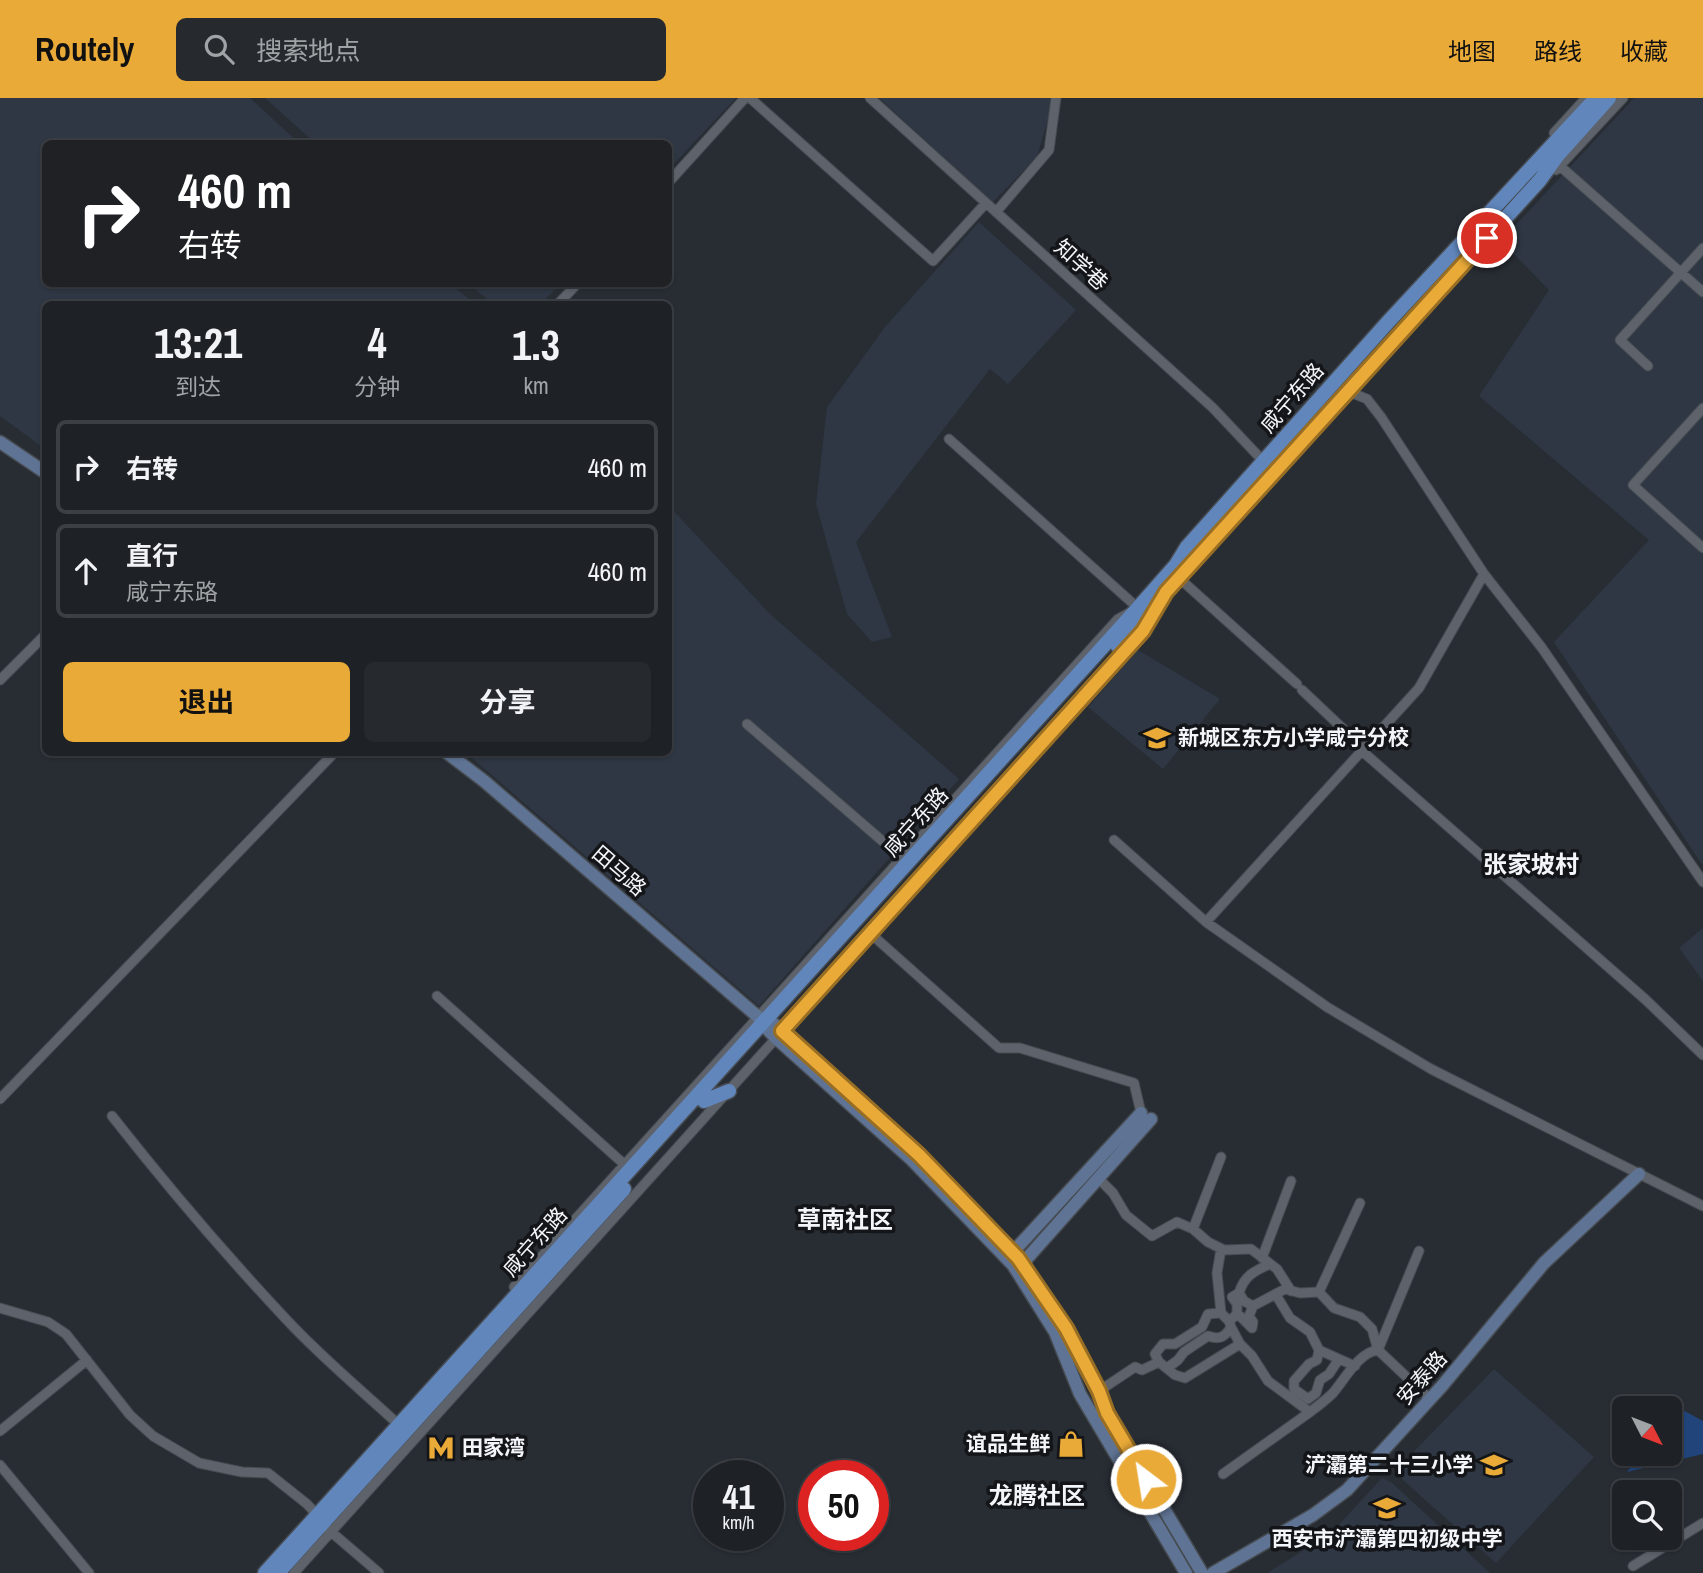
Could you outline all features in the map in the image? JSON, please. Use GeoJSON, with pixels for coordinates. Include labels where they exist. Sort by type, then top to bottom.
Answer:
{"type":"FeatureCollection","features":[{"type":"Feature","properties":{"kind":"main road","name":"咸宁东路"},"geometry":{"type":"LineString","coordinates":[[265,1573],[321,1520],[704,1101],[1379,331],[1596,98]]}},
{"type":"Feature","properties":{"kind":"main road","name":"咸宁东路"},"geometry":{"type":"LineString","coordinates":[[278,1573],[396,1422],[770,1027],[1540,180],[1558,155],[1609,98]]}},
{"type":"Feature","properties":{"kind":"main road"},"geometry":{"type":"LineString","coordinates":[[0,442],[42,470]]}},
{"type":"Feature","properties":{"kind":"main road","name":"田马路"},"geometry":{"type":"LineString","coordinates":[[451,756],[484,781],[770,1027]]}},
{"type":"Feature","properties":{"kind":"main road"},"geometry":{"type":"LineString","coordinates":[[770,1027],[919,1155],[1013,1252],[1066,1328],[1099,1391],[1107,1413],[1202,1573]]}},
{"type":"Feature","properties":{"kind":"main road"},"geometry":{"type":"LineString","coordinates":[[770,1027],[912,1160],[1013,1265],[1055,1332],[1080,1394],[1186,1573]]}},
{"type":"Feature","properties":{"kind":"main road"},"geometry":{"type":"LineString","coordinates":[[704,1101],[729,1091]]}},
{"type":"Feature","properties":{"kind":"main road"},"geometry":{"type":"LineString","coordinates":[[1022,1264],[1094,1174],[1146,1116]]}},
{"type":"Feature","properties":{"kind":"main road"},"geometry":{"type":"LineString","coordinates":[[1013,1252],[1094,1174]]}},
{"type":"Feature","properties":{"kind":"main road","name":"安泰路"},"geometry":{"type":"LineString","coordinates":[[1213,1573],[1313,1515],[1347,1490],[1430,1399],[1544,1263],[1637,1176]]}},
{"type":"Feature","properties":{"kind":"street"},"geometry":{"type":"LineString","coordinates":[[672,179],[748,98],[933,261],[985,203]]}},
{"type":"Feature","properties":{"kind":"street","name":"知学巷"},"geometry":{"type":"LineString","coordinates":[[870,98],[1213,408],[1264,462]]}},
{"type":"Feature","properties":{"kind":"street"},"geometry":{"type":"LineString","coordinates":[[996,212],[1049,150],[1056,98]]}},
{"type":"Feature","properties":{"kind":"street"},"geometry":{"type":"LineString","coordinates":[[1529,170],[1545,144],[1586,98]]}},
{"type":"Feature","properties":{"kind":"street"},"geometry":{"type":"LineString","coordinates":[[1540,180],[1560,167],[1623,98]]}},
{"type":"Feature","properties":{"kind":"street"},"geometry":{"type":"LineString","coordinates":[[1560,167],[1703,292]]}},
{"type":"Feature","properties":{"kind":"street"},"geometry":{"type":"LineString","coordinates":[[1648,366],[1620,340],[1703,248]]}},
{"type":"Feature","properties":{"kind":"street"},"geometry":{"type":"LineString","coordinates":[[561,301],[574,287]]}},
{"type":"Feature","properties":{"kind":"street"},"geometry":{"type":"LineString","coordinates":[[1347,391],[1367,399],[1381,417],[1484,574],[1542,648],[1703,881]]}},
{"type":"Feature","properties":{"kind":"street"},"geometry":{"type":"LineString","coordinates":[[1703,408],[1633,485],[1703,548]]}},
{"type":"Feature","properties":{"kind":"street"},"geometry":{"type":"LineString","coordinates":[[256,1573],[321,1520],[729,1091],[770,1027],[902,858],[1118,619],[1138,608],[949,439]]}},
{"type":"Feature","properties":{"kind":"street"},"geometry":{"type":"LineString","coordinates":[[1206,922],[1419,688],[1484,574]]}},
{"type":"Feature","properties":{"kind":"street"},"geometry":{"type":"LineString","coordinates":[[1178,578],[1300,687],[1357,742],[1362,751],[1646,1000],[1703,1055]]}},
{"type":"Feature","properties":{"kind":"street"},"geometry":{"type":"LineString","coordinates":[[112,1116],[172,1192],[286,1320],[396,1422],[625,1165],[870,933],[1143,631],[1166,592]]}},
{"type":"Feature","properties":{"kind":"street"},"geometry":{"type":"LineString","coordinates":[[0,680],[42,638]]}},
{"type":"Feature","properties":{"kind":"street"},"geometry":{"type":"LineString","coordinates":[[747,724],[902,858]]}},
{"type":"Feature","properties":{"kind":"street"},"geometry":{"type":"LineString","coordinates":[[0,1099],[331,756]]}},
{"type":"Feature","properties":{"kind":"street"},"geometry":{"type":"LineString","coordinates":[[1114,840],[1206,922],[1328,1007],[1431,1069],[1637,1176],[1703,1206]]}},
{"type":"Feature","properties":{"kind":"street"},"geometry":{"type":"LineString","coordinates":[[870,933],[999,1048],[1020,1048],[1134,1083],[1146,1116]]}},
{"type":"Feature","properties":{"kind":"street"},"geometry":{"type":"LineString","coordinates":[[438,996],[625,1165]]}},
{"type":"Feature","properties":{"kind":"street"},"geometry":{"type":"LineString","coordinates":[[1193,1229],[1221,1157]]}},
{"type":"Feature","properties":{"kind":"street"},"geometry":{"type":"LineString","coordinates":[[1094,1174],[1113,1193],[1126,1215],[1152,1236],[1177,1223],[1193,1229],[1221,1249],[1251,1249],[1277,1269],[1291,1291]]}},
{"type":"Feature","properties":{"kind":"street"},"geometry":{"type":"LineString","coordinates":[[1205,1332],[1216,1339],[1222,1338],[1233,1321],[1237,1304],[1233,1297],[1239,1293],[1243,1281],[1266,1261],[1291,1181]]}},
{"type":"Feature","properties":{"kind":"street"},"geometry":{"type":"LineString","coordinates":[[1319,1292],[1360,1203]]}},
{"type":"Feature","properties":{"kind":"street"},"geometry":{"type":"LineString","coordinates":[[1221,1249],[1217,1273],[1221,1313]]}},
{"type":"Feature","properties":{"kind":"street"},"geometry":{"type":"LineString","coordinates":[[1378,1350],[1419,1251]]}},
{"type":"Feature","properties":{"kind":"street"},"geometry":{"type":"LineString","coordinates":[[1233,1321],[1240,1316],[1252,1328],[1253,1322],[1249,1316],[1253,1306],[1285,1289],[1300,1293],[1319,1292],[1334,1308],[1360,1317],[1372,1329],[1378,1350],[1430,1399]]}},
{"type":"Feature","properties":{"kind":"street"},"geometry":{"type":"LineString","coordinates":[[1239,1293],[1244,1301],[1253,1306]]}},
{"type":"Feature","properties":{"kind":"street"},"geometry":{"type":"LineString","coordinates":[[1276,1295],[1290,1318],[1310,1332],[1319,1350],[1317,1360],[1309,1364],[1294,1381],[1294,1389],[1308,1399],[1316,1393],[1320,1380],[1329,1374],[1339,1359]]}},
{"type":"Feature","properties":{"kind":"street"},"geometry":{"type":"LineString","coordinates":[[0,1308],[48,1322],[66,1334],[130,1415],[153,1436],[199,1463],[242,1472],[268,1473],[379,1573]]}},
{"type":"Feature","properties":{"kind":"street"},"geometry":{"type":"LineString","coordinates":[[1167,1368],[1205,1332],[1208,1314],[1221,1313],[1233,1321],[1240,1344],[1252,1356],[1268,1381],[1310,1412]]}},
{"type":"Feature","properties":{"kind":"street"},"geometry":{"type":"LineString","coordinates":[[1205,1332],[1175,1344],[1163,1344],[1154,1354],[1159,1362],[1185,1378],[1240,1344]]}},
{"type":"Feature","properties":{"kind":"street"},"geometry":{"type":"LineString","coordinates":[[1319,1350],[1355,1366]]}},
{"type":"Feature","properties":{"kind":"street"},"geometry":{"type":"LineString","coordinates":[[1223,1474],[1310,1412],[1331,1395],[1370,1351],[1378,1350]]}},
{"type":"Feature","properties":{"kind":"street"},"geometry":{"type":"LineString","coordinates":[[0,1432],[88,1360]]}},
{"type":"Feature","properties":{"kind":"street"},"geometry":{"type":"LineString","coordinates":[[1099,1391],[1135,1367],[1142,1370],[1159,1362]]}},
{"type":"Feature","properties":{"kind":"street"},"geometry":{"type":"LineString","coordinates":[[0,1465],[89,1573]]}},
{"type":"Feature","properties":{"kind":"street"},"geometry":{"type":"LineString","coordinates":[[294,1573],[321,1520]]}},
{"type":"Feature","properties":{"kind":"street"},"geometry":{"type":"LineString","coordinates":[[1633,1566],[1703,1523]]}},
{"type":"Feature","properties":{"kind":"shaded area"},"geometry":{"type":"Polygon","coordinates":[[[0,98],[250,98],[296,140],[42,140],[42,287],[454,287],[472,301],[42,301],[42,447],[0,416],[0,98]]]}},
{"type":"Feature","properties":{"kind":"shaded area"},"geometry":{"type":"Polygon","coordinates":[[[265,98],[736,98],[672,166],[672,140],[312,140],[265,98]]]}},
{"type":"Feature","properties":{"kind":"shaded area"},"geometry":{"type":"Polygon","coordinates":[[[879,98],[1054,98],[1037,157],[993,202],[879,98]]]}},
{"type":"Feature","properties":{"kind":"shaded area"},"geometry":{"type":"Polygon","coordinates":[[[1634,98],[1703,98],[1703,866],[1554,642],[1649,540],[1479,396],[1549,290],[1501,241],[1634,98]]]}},
{"type":"Feature","properties":{"kind":"shaded area"},"geometry":{"type":"Polygon","coordinates":[[[979,222],[1076,310],[1008,384],[990,369],[856,542],[892,637],[872,642],[847,614],[816,504],[827,407],[885,327],[979,222]]]}},
{"type":"Feature","properties":{"kind":"shaded area"},"geometry":{"type":"Polygon","coordinates":[[[473,287],[557,287],[544,301],[489,301],[473,287]]]}},
{"type":"Feature","properties":{"kind":"shaded area"},"geometry":{"type":"Polygon","coordinates":[[[672,509],[770,614],[959,779],[759,1006],[469,756],[672,756],[672,509]]]}},
{"type":"Feature","properties":{"kind":"shaded area","name":"新城区东方小学咸宁分校"},"geometry":{"type":"Polygon","coordinates":[[[1138,650],[1220,699],[1163,769],[1088,707],[1138,650]]]}},
{"type":"Feature","properties":{"kind":"shaded area"},"geometry":{"type":"Polygon","coordinates":[[[1703,928],[1703,981],[1679,948],[1703,928]]]}},
{"type":"Feature","properties":{"kind":"shaded area","name":"浐灞第二十三小学"},"geometry":{"type":"Polygon","coordinates":[[[1494,1369],[1594,1457],[1496,1563],[1394,1472],[1494,1369]]]}},
{"type":"Feature","properties":{"kind":"shaded area"},"geometry":{"type":"Polygon","coordinates":[[[1682,1410],[1703,1421],[1703,1454],[1682,1459],[1682,1410]]]}},
{"type":"Feature","properties":{"kind":"shaded area"},"geometry":{"type":"Polygon","coordinates":[[[1632,1466],[1652,1466],[1627,1472],[1632,1466]]]}},
{"type":"Feature","properties":{"kind":"shaded area","name":"西安市浐灞第四初级中学"},"geometry":{"type":"Polygon","coordinates":[[[1382,1478],[1391,1482],[1490,1573],[1267,1573],[1331,1533],[1382,1478]]]}},
{"type":"Feature","properties":{"kind":"place","name":"新城区东方小学咸宁分校"},"geometry":{"type":"Point","coordinates":[1157,738]}},
{"type":"Feature","properties":{"kind":"place","name":"谊品生鲜"},"geometry":{"type":"Point","coordinates":[1071,1444]}},
{"type":"Feature","properties":{"kind":"place","name":"田家湾"},"geometry":{"type":"Point","coordinates":[441,1448]}},
{"type":"Feature","properties":{"kind":"place","name":"浐灞第二十三小学"},"geometry":{"type":"Point","coordinates":[1494,1465]}},
{"type":"Feature","properties":{"kind":"place","name":"西安市浐灞第四初级中学"},"geometry":{"type":"Point","coordinates":[1387,1508]}},
{"type":"Feature","properties":{"kind":"district","name":"张家坡村"},"geometry":{"type":"Point","coordinates":[1531,865]}},
{"type":"Feature","properties":{"kind":"district","name":"草南社区"},"geometry":{"type":"Point","coordinates":[845,1220]}},
{"type":"Feature","properties":{"kind":"district","name":"龙腾社区"},"geometry":{"type":"Point","coordinates":[1037,1496]}},
{"type":"Feature","properties":{"kind":"route"},"geometry":{"type":"LineString","coordinates":[[1146,1479],[1107,1413],[1099,1391],[1066,1328],[1018,1258],[919,1155],[782,1031],[1143,631],[1166,592],[1487,238]]}}]}
